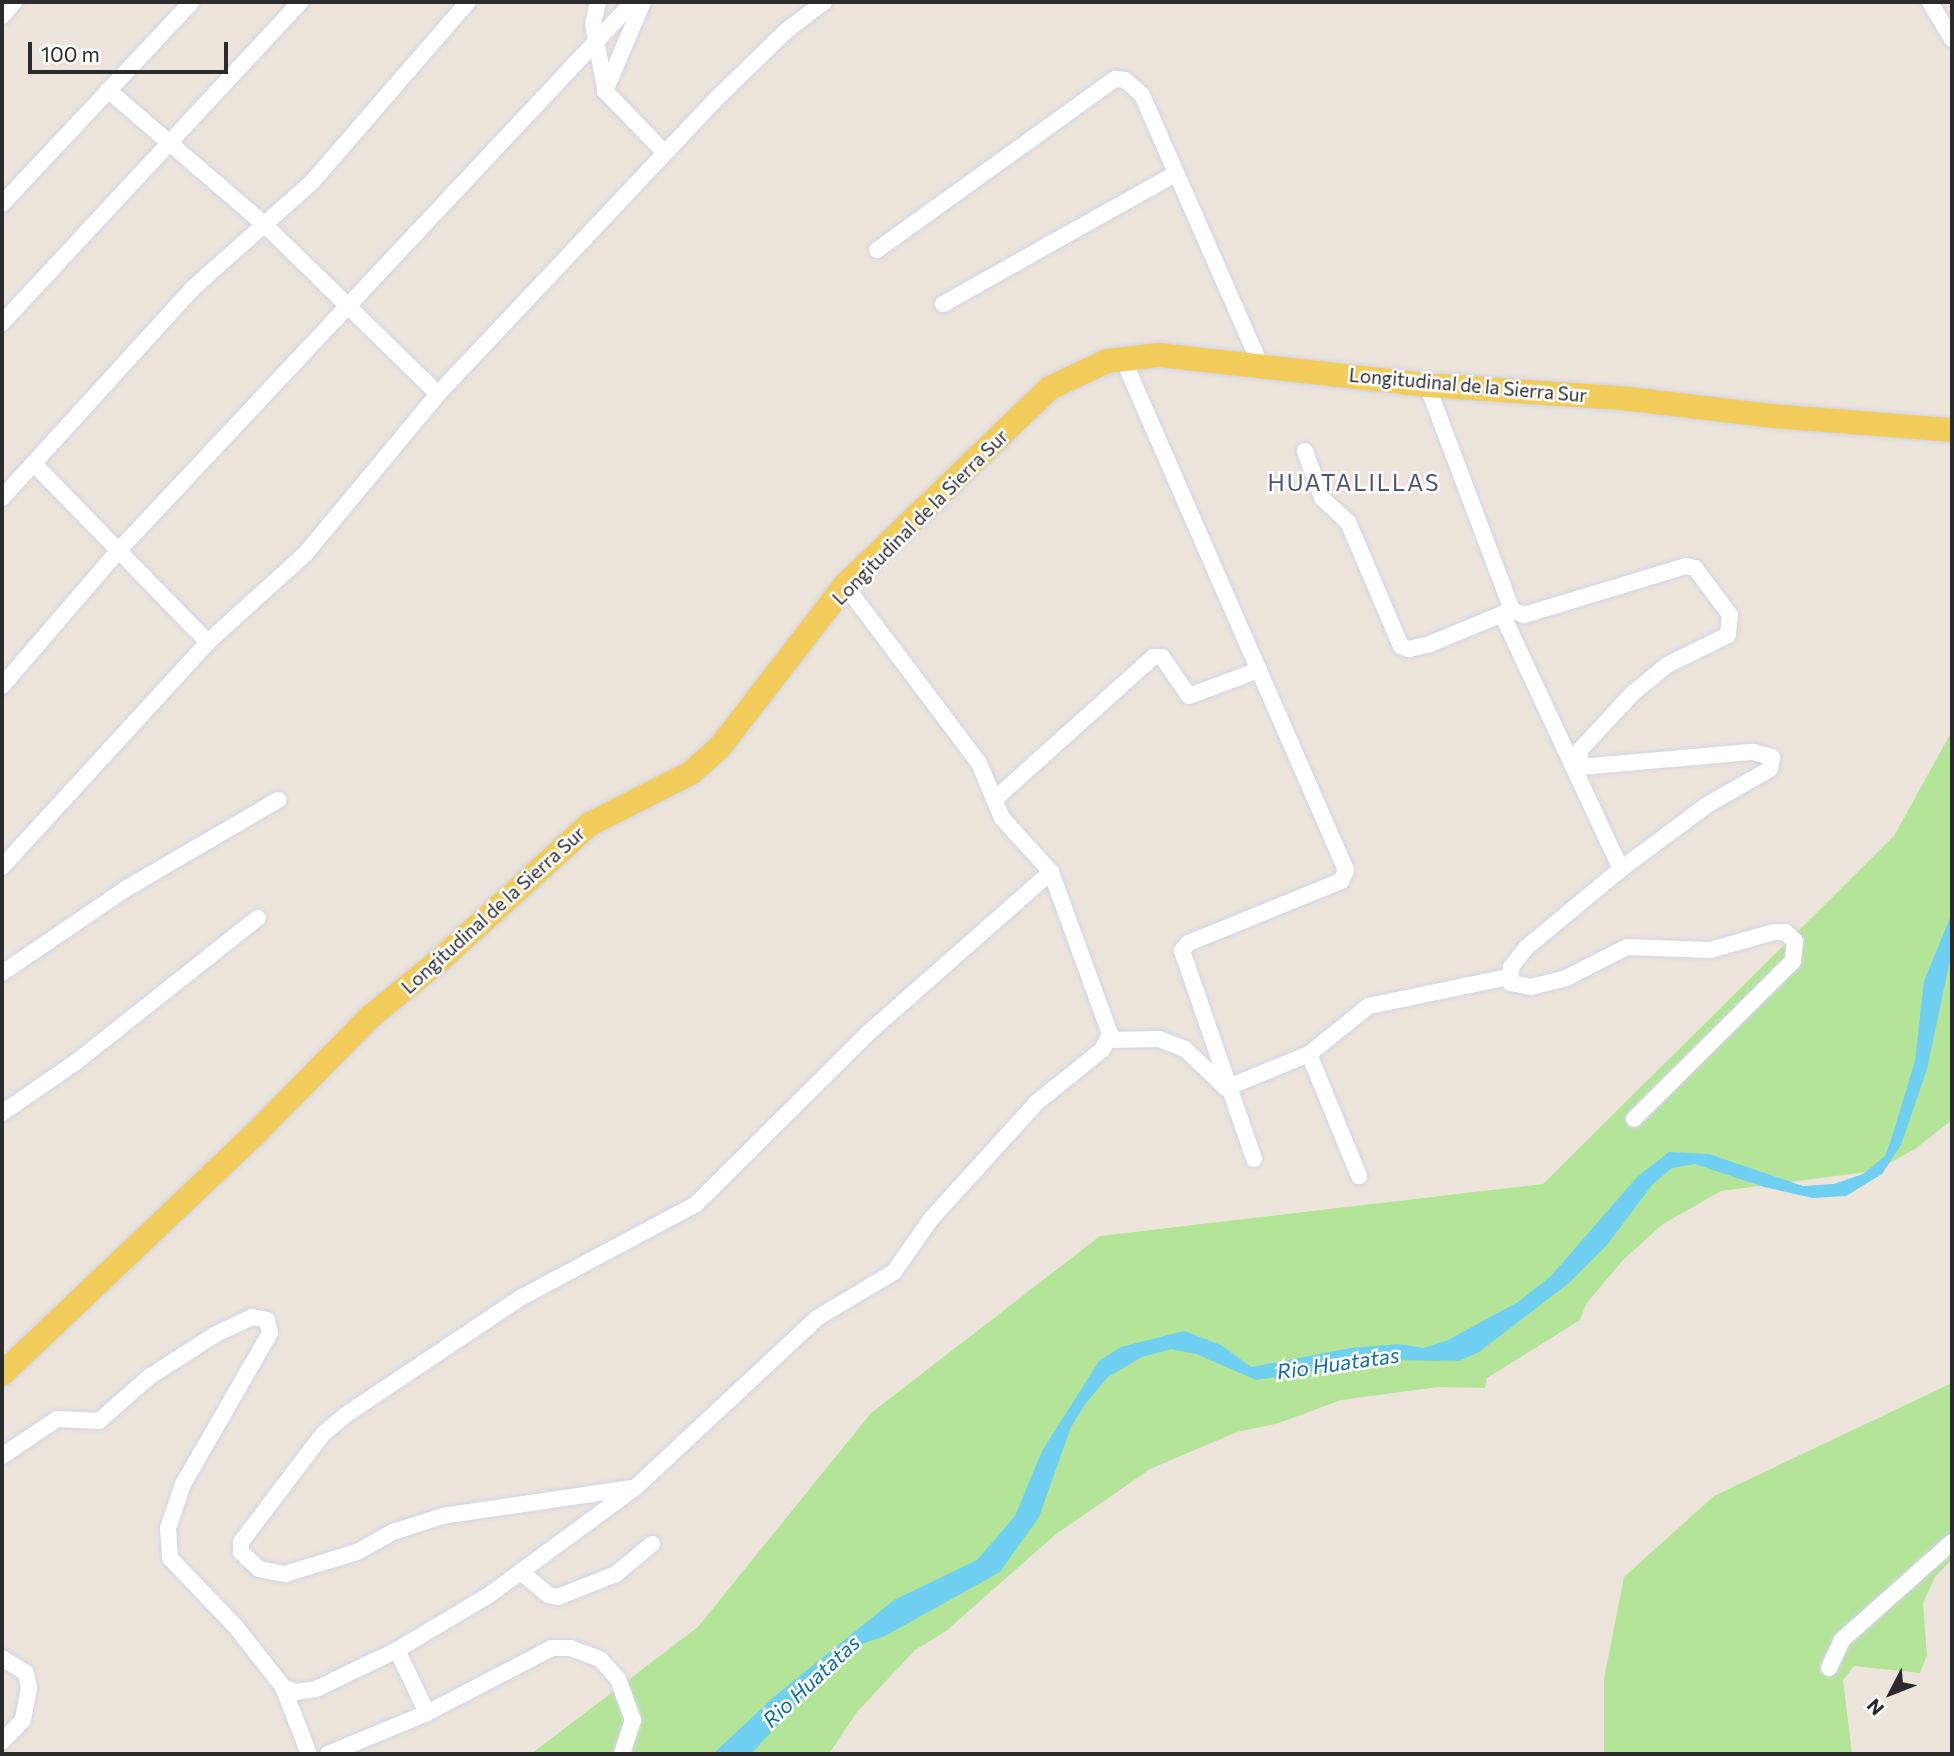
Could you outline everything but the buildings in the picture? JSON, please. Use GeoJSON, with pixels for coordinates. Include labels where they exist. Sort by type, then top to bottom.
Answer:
{"type":"FeatureCollection","features":[{"type":"Feature","properties":{"kind":"main road","name":"Longitudinal de la Sierra Sur"},"geometry":{"type":"LineString","coordinates":[[2,1374],[257,1132],[370,1017],[440,960],[590,824],[691,773],[720,747],[845,585],[1050,388],[1107,361],[1159,355],[1427,385],[1630,398],[1773,416],[1952,430]]}},
{"type":"Feature","properties":{"kind":"street"},"geometry":{"type":"LineString","coordinates":[[2,16],[14,2]]}},
{"type":"Feature","properties":{"kind":"street"},"geometry":{"type":"LineString","coordinates":[[2,204],[192,2]]}},
{"type":"Feature","properties":{"kind":"street"},"geometry":{"type":"LineString","coordinates":[[2,323],[169,140],[300,2]]}},
{"type":"Feature","properties":{"kind":"street"},"geometry":{"type":"LineString","coordinates":[[2,498],[35,465],[192,289],[266,226],[312,182],[468,2]]}},
{"type":"Feature","properties":{"kind":"street"},"geometry":{"type":"LineString","coordinates":[[598,2],[593,24],[606,91],[665,153]]}},
{"type":"Feature","properties":{"kind":"street"},"geometry":{"type":"LineString","coordinates":[[2,686],[120,549],[633,2]]}},
{"type":"Feature","properties":{"kind":"street"},"geometry":{"type":"LineString","coordinates":[[606,91],[643,2]]}},
{"type":"Feature","properties":{"kind":"street"},"geometry":{"type":"LineString","coordinates":[[2,867],[208,642],[306,552],[438,394],[665,153],[786,31],[824,2]]}},
{"type":"Feature","properties":{"kind":"street"},"geometry":{"type":"LineString","coordinates":[[1930,2],[1952,39]]}},
{"type":"Feature","properties":{"kind":"street"},"geometry":{"type":"LineString","coordinates":[[877,250],[1115,79],[1136,86],[1142,94],[1261,366]]}},
{"type":"Feature","properties":{"kind":"street"},"geometry":{"type":"LineString","coordinates":[[108,90],[266,226],[438,394]]}},
{"type":"Feature","properties":{"kind":"street"},"geometry":{"type":"LineString","coordinates":[[943,304],[1175,174]]}},
{"type":"Feature","properties":{"kind":"street"},"geometry":{"type":"LineString","coordinates":[[1122,359],[1346,876],[1188,943],[1182,951],[1226,1088],[1254,1158]]}},
{"type":"Feature","properties":{"kind":"street"},"geometry":{"type":"LineString","coordinates":[[1427,385],[1507,612],[1620,869]]}},
{"type":"Feature","properties":{"kind":"street"},"geometry":{"type":"LineString","coordinates":[[1226,1088],[1309,1054],[1369,1006],[1508,977],[1526,948],[1620,869],[1707,805],[1772,765],[1772,757],[1754,752],[1591,769],[1580,766],[1580,750],[1632,694],[1667,665],[1728,635],[1730,615],[1695,568],[1686,566],[1524,615],[1507,612],[1409,649],[1401,646],[1348,522],[1322,498],[1305,451]]}},
{"type":"Feature","properties":{"kind":"street"},"geometry":{"type":"LineString","coordinates":[[35,465],[208,642]]}},
{"type":"Feature","properties":{"kind":"street"},"geometry":{"type":"LineString","coordinates":[[845,585],[979,763],[1002,818],[1051,872],[1110,1040]]}},
{"type":"Feature","properties":{"kind":"street"},"geometry":{"type":"LineString","coordinates":[[995,799],[1153,657],[1162,657],[1189,696],[1259,670]]}},
{"type":"Feature","properties":{"kind":"street"},"geometry":{"type":"LineString","coordinates":[[2,973],[127,888],[278,800]]}},
{"type":"Feature","properties":{"kind":"street"},"geometry":{"type":"LineString","coordinates":[[636,1488],[443,1516],[393,1532],[357,1552],[285,1574],[259,1569],[241,1552],[241,1542],[323,1434],[347,1414],[522,1297],[696,1204],[867,1034],[1051,872]]}},
{"type":"Feature","properties":{"kind":"street"},"geometry":{"type":"LineString","coordinates":[[2,1113],[76,1062],[258,918]]}},
{"type":"Feature","properties":{"kind":"street"},"geometry":{"type":"LineString","coordinates":[[1508,977],[1518,987],[1550,983],[1627,947],[1710,950],[1774,932],[1785,932],[1795,941],[1793,961],[1634,1119]]}},
{"type":"Feature","properties":{"kind":"street"},"geometry":{"type":"LineString","coordinates":[[283,1687],[295,1692],[316,1689],[397,1650],[521,1572],[636,1488],[817,1318],[894,1272],[932,1219],[1036,1103],[1110,1040],[1159,1039],[1185,1049],[1226,1088]]}},
{"type":"Feature","properties":{"kind":"street"},"geometry":{"type":"LineString","coordinates":[[1309,1054],[1359,1177]]}},
{"type":"Feature","properties":{"kind":"street"},"geometry":{"type":"LineString","coordinates":[[2,1456],[57,1419],[99,1421],[149,1377],[215,1334],[251,1317],[267,1320],[270,1333],[183,1484],[170,1516],[167,1548],[170,1558],[236,1627],[283,1687],[309,1754]]}},
{"type":"Feature","properties":{"kind":"street"},"geometry":{"type":"LineString","coordinates":[[1829,1668],[1842,1640],[1952,1542]]}},
{"type":"Feature","properties":{"kind":"street"},"geometry":{"type":"LineString","coordinates":[[521,1572],[548,1595],[558,1597],[616,1574],[652,1545]]}},
{"type":"Feature","properties":{"kind":"street"},"geometry":{"type":"LineString","coordinates":[[328,1754],[427,1713],[552,1648],[583,1650],[600,1659],[618,1679],[633,1720],[622,1754]]}},
{"type":"Feature","properties":{"kind":"street"},"geometry":{"type":"LineString","coordinates":[[397,1650],[427,1713]]}},
{"type":"Feature","properties":{"kind":"street"},"geometry":{"type":"LineString","coordinates":[[2,1658],[26,1673],[29,1688],[23,1720],[2,1742]]}},
{"type":"Feature","properties":{"kind":"green space"},"geometry":{"type":"Polygon","coordinates":[[[1952,731],[1952,1120],[1915,1149],[1875,1171],[1721,1191],[1663,1224],[1623,1260],[1586,1304],[1580,1320],[1487,1378],[1485,1388],[1438,1387],[1341,1400],[1279,1423],[1237,1432],[1150,1469],[1055,1535],[946,1631],[915,1650],[857,1712],[829,1754],[531,1754],[698,1627],[871,1413],[1100,1236],[1543,1184],[1894,836],[1952,731]]]}},
{"type":"Feature","properties":{"kind":"green space"},"geometry":{"type":"Polygon","coordinates":[[[1952,1383],[1952,1559],[1935,1577],[1923,1603],[1927,1655],[1920,1673],[1854,1666],[1843,1680],[1852,1754],[1604,1754],[1604,1679],[1624,1577],[1714,1496],[1952,1383]]]}},
{"type":"Feature","properties":{"kind":"water","name":"Rio Huatatas"},"geometry":{"type":"Polygon","coordinates":[[[1952,913],[1952,951],[1927,1069],[1901,1145],[1882,1174],[1846,1196],[1813,1198],[1764,1187],[1695,1164],[1672,1168],[1652,1185],[1607,1245],[1569,1283],[1479,1352],[1459,1361],[1388,1360],[1256,1380],[1196,1354],[1171,1349],[1142,1357],[1108,1377],[1086,1403],[1071,1427],[1039,1517],[1000,1572],[885,1636],[847,1649],[751,1754],[713,1754],[775,1696],[894,1600],[977,1560],[1015,1516],[1042,1451],[1099,1361],[1121,1347],[1184,1331],[1221,1345],[1251,1367],[1351,1348],[1399,1344],[1424,1348],[1448,1340],[1518,1302],[1551,1276],[1637,1177],[1669,1152],[1709,1154],[1803,1186],[1834,1184],[1863,1174],[1885,1156],[1891,1140],[1915,1061],[1924,981],[1952,913]]]}},
{"type":"Feature","properties":{"kind":"district","name":"HUATALILLAS"},"geometry":{"type":"Point","coordinates":[1354,482]}}]}
